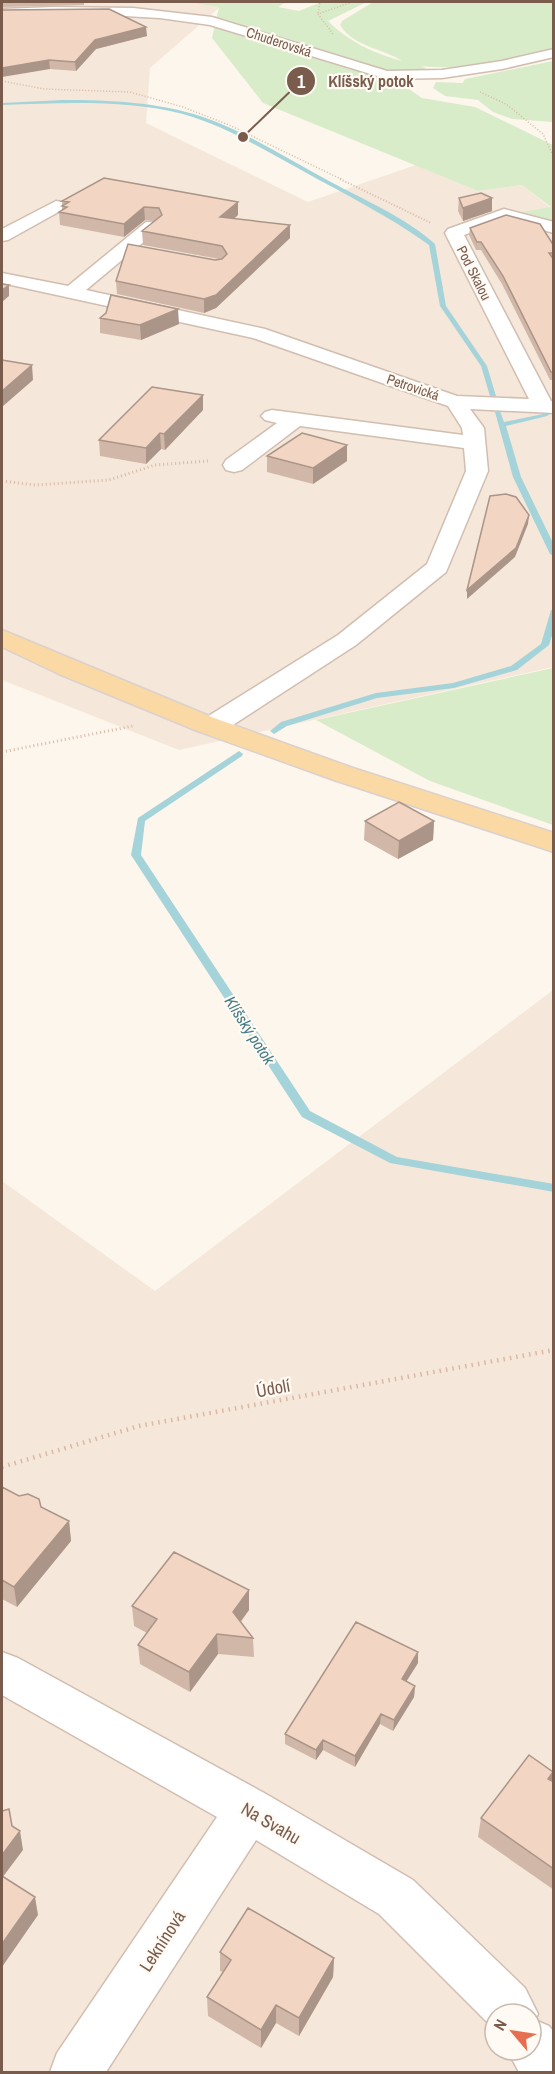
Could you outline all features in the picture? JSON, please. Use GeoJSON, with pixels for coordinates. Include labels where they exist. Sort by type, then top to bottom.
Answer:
{"type":"FeatureCollection","features":[{"type":"Feature","properties":{"kind":"main road"},"geometry":{"type":"LineString","coordinates":[[2,638],[199,721],[386,788],[554,843]]}},
{"type":"Feature","properties":{"kind":"street","name":"Chuderovská"},"geometry":{"type":"LineString","coordinates":[[2,13],[103,12],[196,18],[370,71],[404,76],[442,74],[502,65],[554,53]]}},
{"type":"Feature","properties":{"kind":"street"},"geometry":{"type":"LineString","coordinates":[[521,200],[492,205],[504,214],[554,228]]}},
{"type":"Feature","properties":{"kind":"street"},"geometry":{"type":"LineString","coordinates":[[2,236],[56,206]]}},
{"type":"Feature","properties":{"kind":"street","name":"Pod Skalou"},"geometry":{"type":"LineString","coordinates":[[504,214],[454,234],[547,407]]}},
{"type":"Feature","properties":{"kind":"street"},"geometry":{"type":"LineString","coordinates":[[71,293],[152,226]]}},
{"type":"Feature","properties":{"kind":"street"},"geometry":{"type":"LineString","coordinates":[[124,249],[147,253]]}},
{"type":"Feature","properties":{"kind":"street","name":"Petrovická"},"geometry":{"type":"LineString","coordinates":[[2,278],[258,333],[455,402],[473,428],[477,471],[438,567],[347,640],[199,721]]}},
{"type":"Feature","properties":{"kind":"street","name":"Pod Skalou"},"geometry":{"type":"LineString","coordinates":[[455,402],[547,407]]}},
{"type":"Feature","properties":{"kind":"street"},"geometry":{"type":"LineString","coordinates":[[272,416],[475,443]]}},
{"type":"Feature","properties":{"kind":"street"},"geometry":{"type":"LineString","coordinates":[[239,462],[296,419]]}},
{"type":"Feature","properties":{"kind":"street","name":"Na Svahu"},"geometry":{"type":"LineString","coordinates":[[2,1672],[249,1810],[396,1897],[503,2002]]}},
{"type":"Feature","properties":{"kind":"street","name":"Leknínová"},"geometry":{"type":"LineString","coordinates":[[76,2073],[249,1810]]}},
{"type":"Feature","properties":{"kind":"path"},"geometry":{"type":"LineString","coordinates":[[318,14],[320,2]]}},
{"type":"Feature","properties":{"kind":"path"},"geometry":{"type":"LineString","coordinates":[[442,74],[506,104],[543,134],[554,158]]}},
{"type":"Feature","properties":{"kind":"path"},"geometry":{"type":"LineString","coordinates":[[2,81],[44,90],[130,92],[183,107],[229,125],[454,234]]}},
{"type":"Feature","properties":{"kind":"path"},"geometry":{"type":"LineString","coordinates":[[2,481],[35,485],[109,480],[155,465],[239,462]]}},
{"type":"Feature","properties":{"kind":"path"},"geometry":{"type":"LineString","coordinates":[[2,752],[199,721]]}},
{"type":"Feature","properties":{"kind":"path","name":"Údolí"},"geometry":{"type":"LineString","coordinates":[[2,1467],[140,1426],[554,1350]]}},
{"type":"Feature","properties":{"kind":"shaded area"},"geometry":{"type":"Polygon","coordinates":[[[2,2],[186,2],[220,7],[150,68],[146,123],[308,202],[416,165],[478,191],[522,185],[551,208],[518,213],[553,224],[553,667],[179,750],[2,680],[2,2]]]}},
{"type":"Feature","properties":{"kind":"shaded area"},"geometry":{"type":"Polygon","coordinates":[[[553,990],[553,2072],[2,2072],[2,1181],[155,1291],[553,990]]]}},
{"type":"Feature","properties":{"kind":"green space"},"geometry":{"type":"Polygon","coordinates":[[[186,2],[286,2],[278,7],[299,11],[321,2],[367,2],[328,21],[344,35],[362,46],[402,61],[352,38],[340,25],[342,21],[373,2],[553,2],[553,48],[504,60],[471,65],[421,66],[426,68],[396,80],[422,98],[475,107],[553,145],[553,228],[516,213],[551,207],[522,185],[478,191],[263,103],[212,38],[219,7],[186,2]]]}},
{"type":"Feature","properties":{"kind":"green space"},"geometry":{"type":"Polygon","coordinates":[[[553,61],[553,122],[512,119],[493,112],[478,100],[445,96],[433,88],[436,82],[463,83],[465,79],[553,61]]]}},
{"type":"Feature","properties":{"kind":"green space"},"geometry":{"type":"Polygon","coordinates":[[[553,668],[553,825],[430,781],[316,720],[553,668]]]}},
{"type":"Feature","properties":{"kind":"building"},"geometry":{"type":"Polygon","coordinates":[[[109,9],[146,27],[95,40],[75,62],[49,60],[2,68],[2,10],[109,9]]]}},
{"type":"Feature","properties":{"kind":"building"},"geometry":{"type":"Polygon","coordinates":[[[104,178],[238,202],[220,217],[290,225],[216,295],[204,299],[116,281],[128,244],[215,260],[222,259],[227,254],[222,246],[142,231],[162,215],[159,208],[144,207],[124,224],[59,212],[67,207],[62,206],[69,202],[62,201],[104,178]]]}},
{"type":"Feature","properties":{"kind":"building"},"geometry":{"type":"Polygon","coordinates":[[[481,193],[492,198],[463,208],[459,198],[481,193]]]}},
{"type":"Feature","properties":{"kind":"building"},"geometry":{"type":"Polygon","coordinates":[[[506,215],[540,224],[554,246],[554,253],[549,253],[554,260],[554,372],[551,372],[503,276],[481,242],[477,242],[470,228],[506,215]]]}},
{"type":"Feature","properties":{"kind":"building"},"geometry":{"type":"Polygon","coordinates":[[[111,295],[178,309],[140,325],[100,318],[106,313],[111,295]]]}},
{"type":"Feature","properties":{"kind":"building"},"geometry":{"type":"Polygon","coordinates":[[[2,360],[32,365],[2,391],[2,360]]]}},
{"type":"Feature","properties":{"kind":"building"},"geometry":{"type":"Polygon","coordinates":[[[152,387],[203,395],[164,434],[160,433],[146,448],[99,440],[152,387]]]}},
{"type":"Feature","properties":{"kind":"building"},"geometry":{"type":"Polygon","coordinates":[[[302,433],[347,445],[313,468],[267,456],[302,433]]]}},
{"type":"Feature","properties":{"kind":"building"},"geometry":{"type":"Polygon","coordinates":[[[506,494],[516,497],[529,515],[516,548],[467,590],[490,496],[506,494]]]}},
{"type":"Feature","properties":{"kind":"building"},"geometry":{"type":"Polygon","coordinates":[[[399,802],[434,821],[399,841],[365,821],[399,802]]]}},
{"type":"Feature","properties":{"kind":"building"},"geometry":{"type":"Polygon","coordinates":[[[2,1487],[19,1496],[28,1494],[39,1499],[41,1507],[69,1521],[14,1587],[2,1580],[2,1487]]]}},
{"type":"Feature","properties":{"kind":"building"},"geometry":{"type":"Polygon","coordinates":[[[174,1552],[249,1590],[233,1612],[253,1638],[217,1634],[189,1672],[138,1645],[157,1619],[132,1606],[174,1552]]]}},
{"type":"Feature","properties":{"kind":"building"},"geometry":{"type":"Polygon","coordinates":[[[356,1622],[418,1652],[402,1679],[415,1686],[394,1720],[381,1714],[355,1756],[323,1740],[316,1750],[285,1734],[356,1622]]]}},
{"type":"Feature","properties":{"kind":"building"},"geometry":{"type":"Polygon","coordinates":[[[529,1755],[553,1772],[548,1779],[554,1782],[554,1869],[481,1818],[529,1755]]]}},
{"type":"Feature","properties":{"kind":"building"},"geometry":{"type":"Polygon","coordinates":[[[9,1809],[12,1826],[20,1831],[2,1855],[2,1811],[9,1809]]]}},
{"type":"Feature","properties":{"kind":"building"},"geometry":{"type":"Polygon","coordinates":[[[2,1876],[35,1897],[2,1944],[2,1876]]]}},
{"type":"Feature","properties":{"kind":"building"},"geometry":{"type":"Polygon","coordinates":[[[248,1908],[334,1958],[299,2018],[276,2005],[261,2030],[207,1997],[231,1960],[220,1952],[248,1908]]]}},
{"type":"Feature","properties":{"kind":"waterway","name":"Klíšský potok"},"geometry":{"type":"LineString","coordinates":[[2,104],[63,101],[104,102],[184,113],[238,134],[386,214],[432,244],[443,306],[484,366],[493,396]]}},
{"type":"Feature","properties":{"kind":"waterway"},"geometry":{"type":"LineString","coordinates":[[502,425],[545,415],[554,407]]}},
{"type":"Feature","properties":{"kind":"waterway","name":"Klíšský potok"},"geometry":{"type":"LineString","coordinates":[[498,412],[517,477],[554,554]]}},
{"type":"Feature","properties":{"kind":"waterway","name":"Klíšský potok"},"geometry":{"type":"LineString","coordinates":[[274,731],[284,724],[376,696],[454,685],[514,668],[545,645],[554,612]]}},
{"type":"Feature","properties":{"kind":"waterway","name":"Klíšský potok"},"geometry":{"type":"LineString","coordinates":[[239,754],[141,820],[136,855],[306,1114],[394,1160],[554,1188]]}},
{"type":"Feature","properties":{"kind":"place","name":"Klíšský potok"},"geometry":{"type":"Point","coordinates":[243,137]}}]}
